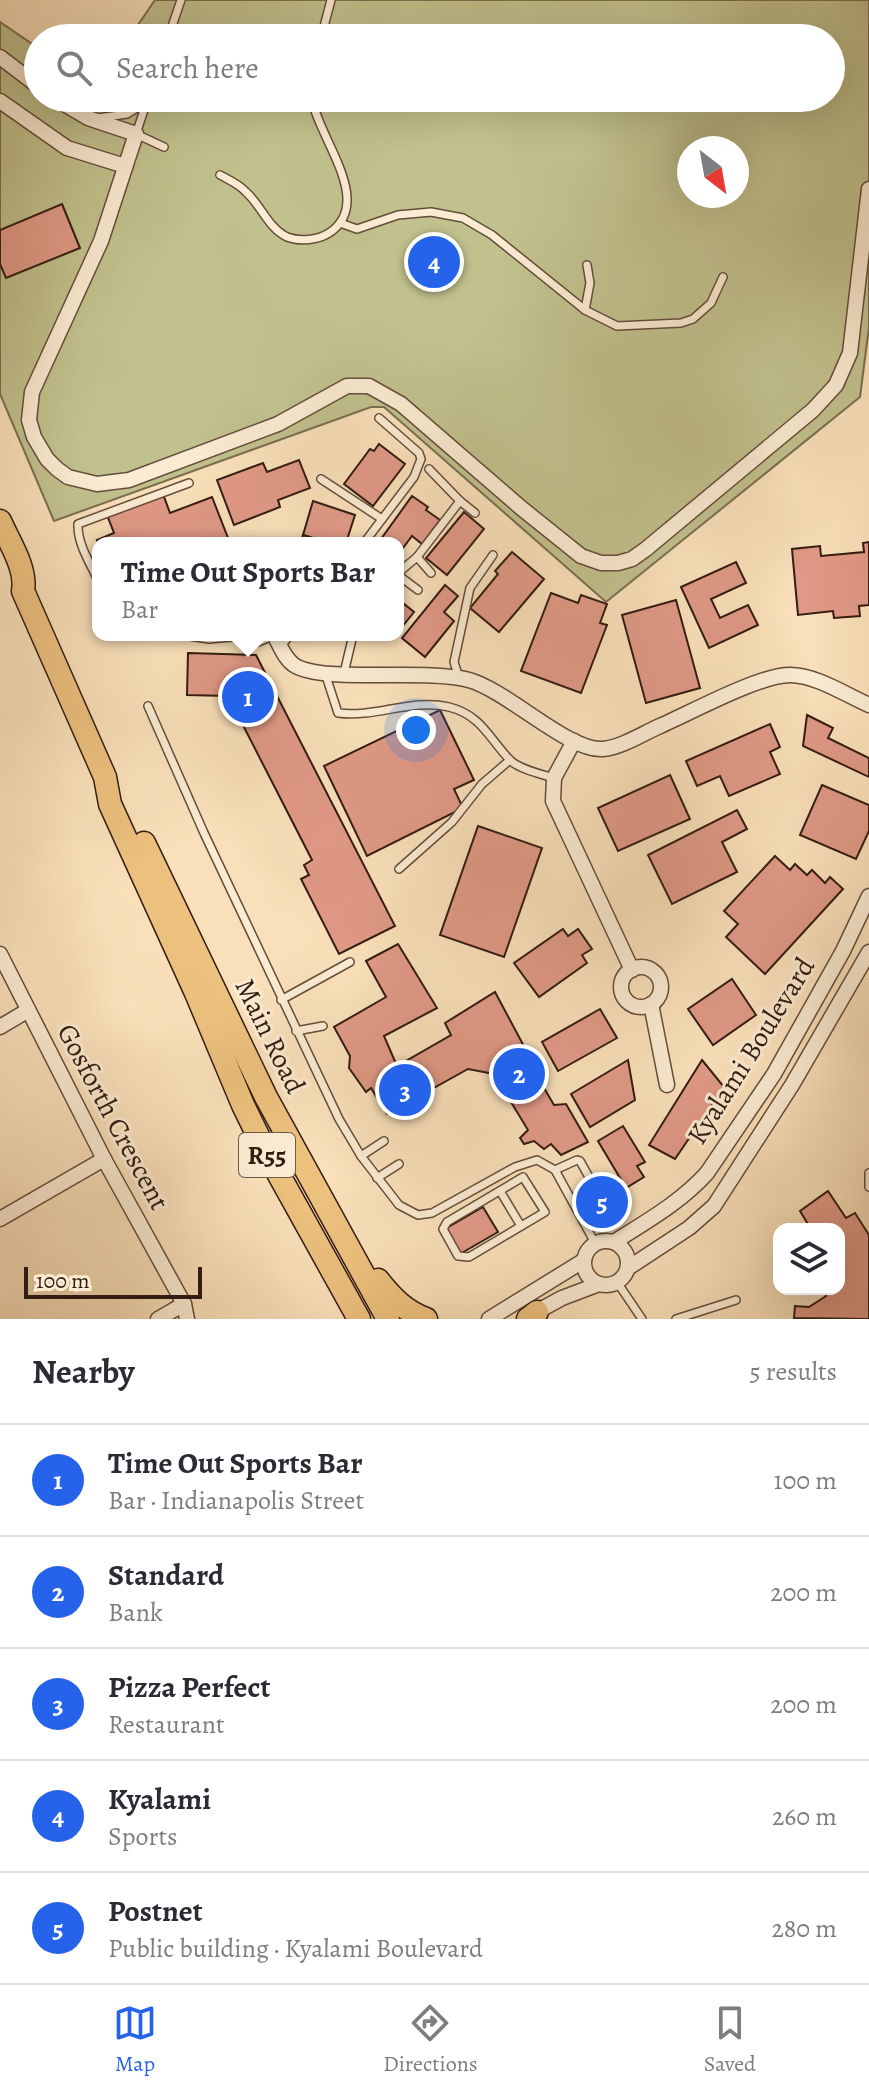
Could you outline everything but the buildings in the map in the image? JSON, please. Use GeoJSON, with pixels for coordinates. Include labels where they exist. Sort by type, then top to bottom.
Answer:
{"type":"FeatureCollection","features":[{"type":"Feature","properties":{"kind":"main road","name":"Main Road"},"geometry":{"type":"LineString","coordinates":[[0,521],[24,577],[23,591],[105,777],[110,804],[243,1105],[356,1316]]}},
{"type":"Feature","properties":{"kind":"main road","name":"Main Road"},"geometry":{"type":"LineString","coordinates":[[0,559],[12,584],[23,591]]}},
{"type":"Feature","properties":{"kind":"main road","name":"Main Road"},"geometry":{"type":"LineString","coordinates":[[105,777],[120,792],[266,1097],[388,1319]]}},
{"type":"Feature","properties":{"kind":"main road"},"geometry":{"type":"LineString","coordinates":[[349,1246],[399,1304],[412,1314],[426,1319]]}},
{"type":"Feature","properties":{"kind":"street"},"geometry":{"type":"LineString","coordinates":[[0,57],[24,75]]}},
{"type":"Feature","properties":{"kind":"street"},"geometry":{"type":"LineString","coordinates":[[0,101],[67,148],[125,166]]}},
{"type":"Feature","properties":{"kind":"street"},"geometry":{"type":"LineString","coordinates":[[78,112],[136,134],[86,276],[32,392],[29,420],[34,437],[57,469],[68,477],[97,484],[129,480],[278,424],[347,386],[369,386],[401,404],[581,556],[601,563],[632,559],[646,549],[813,410],[836,385],[850,353],[869,189]]}},
{"type":"Feature","properties":{"kind":"street"},"geometry":{"type":"LineString","coordinates":[[283,641],[288,660],[296,667],[325,673],[428,674],[459,678],[496,691],[574,741],[591,748],[618,745],[754,684],[790,675],[818,683],[869,705]]}},
{"type":"Feature","properties":{"kind":"street"},"geometry":{"type":"LineString","coordinates":[[574,741],[554,778],[556,813],[632,970]]}},
{"type":"Feature","properties":{"kind":"street","name":"Kyalami Boulevard"},"geometry":{"type":"LineString","coordinates":[[595,1243],[602,1240],[614,1242],[671,1205],[707,1173],[774,1074],[843,951],[869,896]]}},
{"type":"Feature","properties":{"kind":"street","name":"Kyalami Boulevard"},"geometry":{"type":"LineString","coordinates":[[617,1282],[628,1268],[689,1228],[714,1206],[792,1085],[869,952]]}},
{"type":"Feature","properties":{"kind":"street","name":"Gosforth Crescent"},"geometry":{"type":"LineString","coordinates":[[0,954],[104,1159],[184,1304],[187,1319]]}},
{"type":"Feature","properties":{"kind":"street"},"geometry":{"type":"LineString","coordinates":[[650,969],[659,977],[659,995],[651,1004],[639,1007],[624,997],[623,979],[632,970],[650,969]]}},
{"type":"Feature","properties":{"kind":"street"},"geometry":{"type":"LineString","coordinates":[[651,1004],[667,1085]]}},
{"type":"Feature","properties":{"kind":"street"},"geometry":{"type":"LineString","coordinates":[[0,1027],[27,1011]]}},
{"type":"Feature","properties":{"kind":"street"},"geometry":{"type":"LineString","coordinates":[[0,1219],[104,1159]]}},
{"type":"Feature","properties":{"kind":"street"},"geometry":{"type":"LineString","coordinates":[[614,1242],[627,1253],[628,1268]]}},
{"type":"Feature","properties":{"kind":"street"},"geometry":{"type":"LineString","coordinates":[[489,1319],[583,1261],[595,1243]]}},
{"type":"Feature","properties":{"kind":"street"},"geometry":{"type":"LineString","coordinates":[[583,1261],[588,1276],[599,1284]]}},
{"type":"Feature","properties":{"kind":"street"},"geometry":{"type":"LineString","coordinates":[[530,1317],[599,1284],[617,1282]]}},
{"type":"Feature","properties":{"kind":"street"},"geometry":{"type":"LineString","coordinates":[[158,1319],[184,1304]]}},
{"type":"Feature","properties":{"kind":"lane"},"geometry":{"type":"LineString","coordinates":[[173,24],[181,0]]}},
{"type":"Feature","properties":{"kind":"lane"},"geometry":{"type":"LineString","coordinates":[[325,24],[331,0]]}},
{"type":"Feature","properties":{"kind":"lane"},"geometry":{"type":"LineString","coordinates":[[88,118],[130,112]]}},
{"type":"Feature","properties":{"kind":"lane"},"geometry":{"type":"LineString","coordinates":[[144,112],[136,134],[164,147]]}},
{"type":"Feature","properties":{"kind":"lane"},"geometry":{"type":"LineString","coordinates":[[220,175],[248,193],[269,222],[287,237],[316,239],[332,231],[340,223],[348,205],[347,191],[316,112]]}},
{"type":"Feature","properties":{"kind":"lane"},"geometry":{"type":"LineString","coordinates":[[340,223],[357,229],[398,215],[431,212],[463,218],[503,243],[585,310],[617,326],[681,323],[702,313],[718,291],[723,277]]}},
{"type":"Feature","properties":{"kind":"lane"},"geometry":{"type":"LineString","coordinates":[[585,310],[590,283],[587,265]]}},
{"type":"Feature","properties":{"kind":"lane"},"geometry":{"type":"LineString","coordinates":[[368,537],[414,477],[421,459],[419,453],[379,418]]}},
{"type":"Feature","properties":{"kind":"lane"},"geometry":{"type":"LineString","coordinates":[[429,469],[475,513]]}},
{"type":"Feature","properties":{"kind":"lane"},"geometry":{"type":"LineString","coordinates":[[321,479],[382,519]]}},
{"type":"Feature","properties":{"kind":"lane"},"geometry":{"type":"LineString","coordinates":[[92,567],[77,529],[78,524],[189,483]]}},
{"type":"Feature","properties":{"kind":"lane"},"geometry":{"type":"LineString","coordinates":[[404,569],[417,557],[460,501]]}},
{"type":"Feature","properties":{"kind":"lane"},"geometry":{"type":"LineString","coordinates":[[459,678],[454,662],[470,588],[493,555]]}},
{"type":"Feature","properties":{"kind":"lane"},"geometry":{"type":"LineString","coordinates":[[417,557],[431,573]]}},
{"type":"Feature","properties":{"kind":"lane"},"geometry":{"type":"LineString","coordinates":[[404,579],[418,590]]}},
{"type":"Feature","properties":{"kind":"lane"},"geometry":{"type":"LineString","coordinates":[[344,673],[352,641]]}},
{"type":"Feature","properties":{"kind":"lane"},"geometry":{"type":"LineString","coordinates":[[325,673],[338,713],[359,716],[432,704],[453,708],[482,724],[510,760],[554,778]]}},
{"type":"Feature","properties":{"kind":"lane"},"geometry":{"type":"LineString","coordinates":[[148,706],[330,1102],[377,1178],[404,1209],[425,1215],[525,1163],[544,1162],[555,1170],[595,1243]]}},
{"type":"Feature","properties":{"kind":"lane"},"geometry":{"type":"LineString","coordinates":[[399,869],[452,822],[482,784],[510,760]]}},
{"type":"Feature","properties":{"kind":"lane"},"geometry":{"type":"LineString","coordinates":[[281,1000],[350,962]]}},
{"type":"Feature","properties":{"kind":"lane"},"geometry":{"type":"LineString","coordinates":[[296,1031],[323,1026]]}},
{"type":"Feature","properties":{"kind":"lane"},"geometry":{"type":"LineString","coordinates":[[361,1156],[384,1141]]}},
{"type":"Feature","properties":{"kind":"lane"},"geometry":{"type":"LineString","coordinates":[[555,1170],[580,1161],[599,1195]]}},
{"type":"Feature","properties":{"kind":"lane"},"geometry":{"type":"LineString","coordinates":[[523,1177],[447,1222],[443,1229],[458,1256],[463,1258],[545,1212],[523,1177],[525,1163]]}},
{"type":"Feature","properties":{"kind":"lane"},"geometry":{"type":"LineString","coordinates":[[377,1178],[399,1164]]}},
{"type":"Feature","properties":{"kind":"lane"},"geometry":{"type":"LineString","coordinates":[[869,1173],[869,1187]]}},
{"type":"Feature","properties":{"kind":"lane"},"geometry":{"type":"LineString","coordinates":[[500,1191],[521,1226]]}},
{"type":"Feature","properties":{"kind":"lane"},"geometry":{"type":"LineString","coordinates":[[617,1282],[642,1319]]}},
{"type":"Feature","properties":{"kind":"lane"},"geometry":{"type":"LineString","coordinates":[[676,1319],[736,1300]]}},
{"type":"Feature","properties":{"kind":"green space"},"geometry":{"type":"Polygon","coordinates":[[[155,0],[869,0],[869,327],[860,397],[606,602],[384,407],[371,407],[54,521],[0,394],[0,22],[24,38],[24,112],[845,112],[845,24],[139,24],[155,0]]]}},
{"type":"Feature","properties":{"kind":"place","name":"Kyalami"},"geometry":{"type":"Point","coordinates":[434,262]}},
{"type":"Feature","properties":{"kind":"place","name":"Time Out Sports Bar"},"geometry":{"type":"Point","coordinates":[248,697]}},
{"type":"Feature","properties":{"kind":"place","name":"Standard"},"geometry":{"type":"Point","coordinates":[519,1074]}},
{"type":"Feature","properties":{"kind":"place","name":"Pizza Perfect"},"geometry":{"type":"Point","coordinates":[405,1090]}},
{"type":"Feature","properties":{"kind":"place","name":"Postnet"},"geometry":{"type":"Point","coordinates":[602,1202]}}]}
